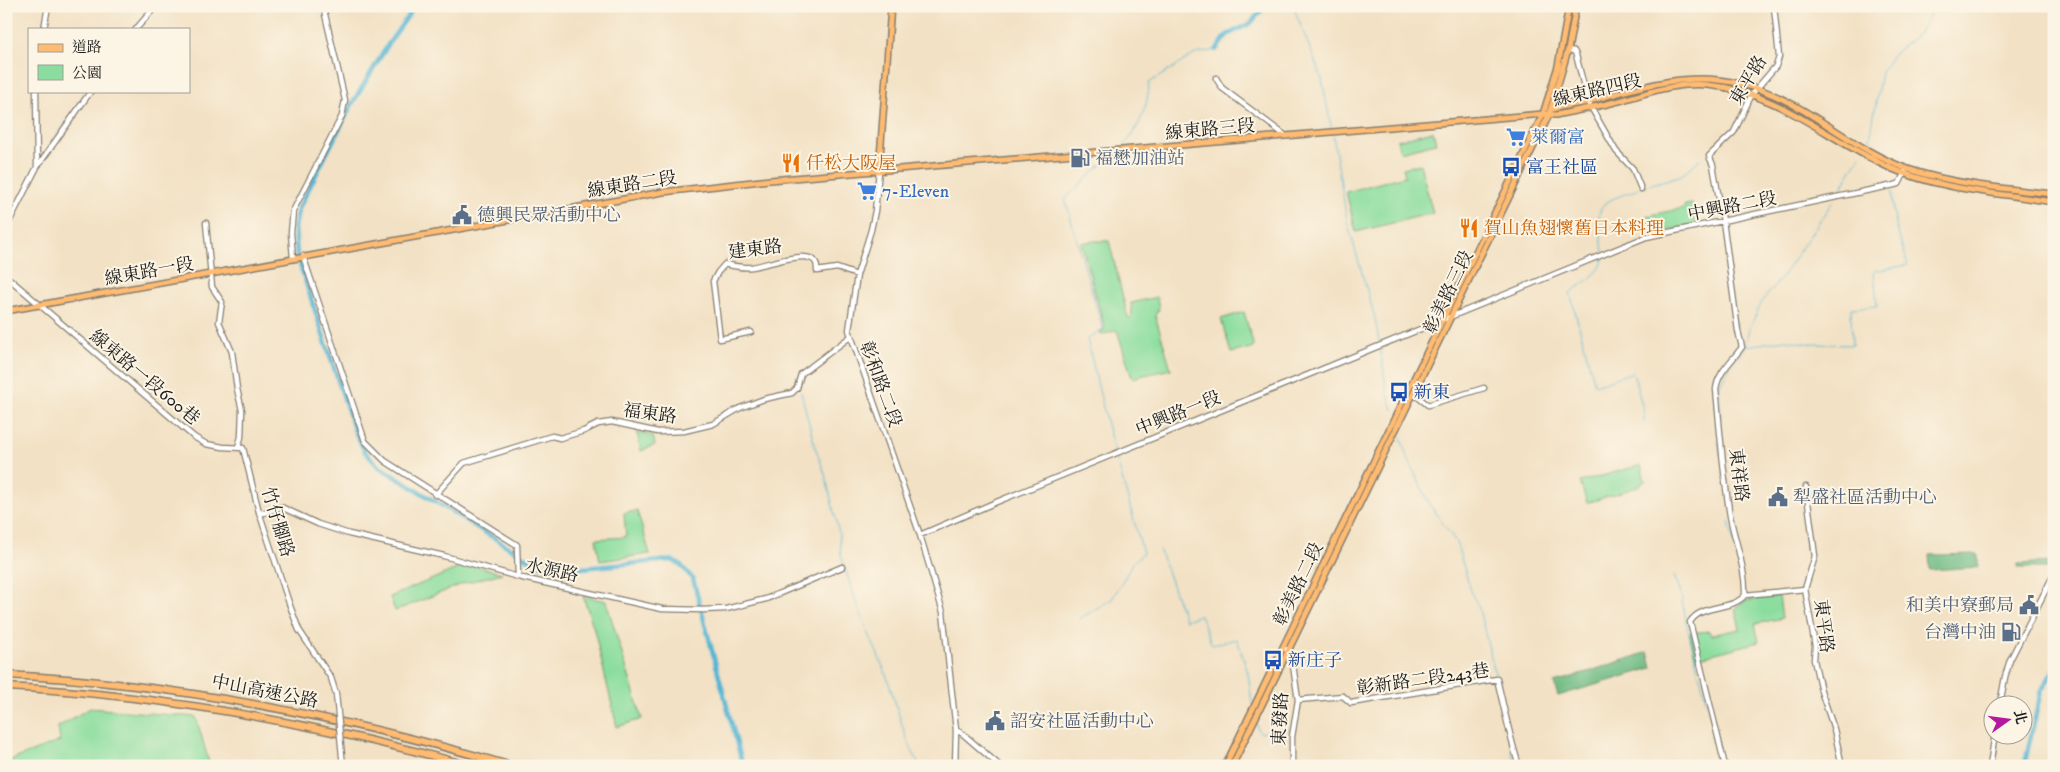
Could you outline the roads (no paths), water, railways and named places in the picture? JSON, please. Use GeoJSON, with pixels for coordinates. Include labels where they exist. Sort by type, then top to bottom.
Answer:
{"type":"FeatureCollection","features":[{"type":"Feature","properties":{"kind":"highway","name":"中山高速公路"},"geometry":{"type":"LineString","coordinates":[[6,675],[136,686],[207,695],[364,726],[430,742],[512,766]]}},
{"type":"Feature","properties":{"kind":"highway","name":"中山高速公路"},"geometry":{"type":"LineString","coordinates":[[6,688],[141,698],[251,715],[327,730],[471,766]]}},
{"type":"Feature","properties":{"kind":"main road","name":"彰和路二段"},"geometry":{"type":"LineString","coordinates":[[879,171],[891,6]]}},
{"type":"Feature","properties":{"kind":"main road","name":"彰美路三段"},"geometry":{"type":"LineString","coordinates":[[1401,420],[1543,114],[1558,66],[1569,6]]}},
{"type":"Feature","properties":{"kind":"main road","name":"彰美路三段"},"geometry":{"type":"LineString","coordinates":[[1396,415],[1447,318],[1550,112],[1568,50],[1576,6]]}},
{"type":"Feature","properties":{"kind":"main road","name":"線東路四段"},"geometry":{"type":"LineString","coordinates":[[1543,114],[1670,81],[1696,78],[1733,80],[1758,88],[1793,104],[1852,142],[1905,171],[1953,180],[2054,194]]}},
{"type":"Feature","properties":{"kind":"main road","name":"線東路四段"},"geometry":{"type":"LineString","coordinates":[[1550,112],[1591,108],[1676,87],[1705,84],[1742,90],[1796,114],[1854,150],[1905,171],[1961,188],[2054,202]]}},
{"type":"Feature","properties":{"kind":"main road"},"geometry":{"type":"LineString","coordinates":[[1557,89],[1563,100],[1572,105]]}},
{"type":"Feature","properties":{"kind":"main road","name":"線東路三段"},"geometry":{"type":"LineString","coordinates":[[879,171],[1543,114]]}},
{"type":"Feature","properties":{"kind":"main road","name":"線東路二段"},"geometry":{"type":"LineString","coordinates":[[294,258],[664,192],[726,183],[879,171]]}},
{"type":"Feature","properties":{"kind":"main road","name":"線東路一段"},"geometry":{"type":"LineString","coordinates":[[6,311],[294,258]]}},
{"type":"Feature","properties":{"kind":"main road","name":"彰美路二段"},"geometry":{"type":"LineString","coordinates":[[1232,766],[1288,651],[1396,415]]}},
{"type":"Feature","properties":{"kind":"main road","name":"彰美路二段"},"geometry":{"type":"LineString","coordinates":[[1225,766],[1282,648],[1401,420]]}},
{"type":"Feature","properties":{"kind":"street"},"geometry":{"type":"LineString","coordinates":[[44,28],[48,6]]}},
{"type":"Feature","properties":{"kind":"street"},"geometry":{"type":"LineString","coordinates":[[137,28],[156,6]]}},
{"type":"Feature","properties":{"kind":"street"},"geometry":{"type":"LineString","coordinates":[[294,258],[291,233],[293,211],[342,116],[345,100],[323,6]]}},
{"type":"Feature","properties":{"kind":"street","name":"東平路"},"geometry":{"type":"LineString","coordinates":[[1709,156],[1734,132],[1752,94],[1776,66],[1779,57],[1774,6]]}},
{"type":"Feature","properties":{"kind":"street"},"geometry":{"type":"LineString","coordinates":[[1568,50],[1574,51],[1576,55],[1591,108],[1616,151],[1633,169],[1641,189]]}},
{"type":"Feature","properties":{"kind":"street"},"geometry":{"type":"LineString","coordinates":[[1216,78],[1222,88],[1286,136]]}},
{"type":"Feature","properties":{"kind":"street"},"geometry":{"type":"LineString","coordinates":[[36,92],[37,167]]}},
{"type":"Feature","properties":{"kind":"street"},"geometry":{"type":"LineString","coordinates":[[6,228],[37,167],[90,92]]}},
{"type":"Feature","properties":{"kind":"street","name":"東祥路"},"geometry":{"type":"LineString","coordinates":[[1709,156],[1723,221],[1738,331],[1742,347],[1730,359],[1718,380],[1716,389],[1725,481],[1734,536],[1744,578],[1745,595]]}},
{"type":"Feature","properties":{"kind":"street","name":"彰和路二段"},"geometry":{"type":"LineString","coordinates":[[879,171],[871,230],[857,275],[850,318],[850,337],[920,535],[943,612],[956,730],[955,766]]}},
{"type":"Feature","properties":{"kind":"street","name":"中興路二段"},"geometry":{"type":"LineString","coordinates":[[1447,318],[1646,238],[1899,184],[1905,171]]}},
{"type":"Feature","properties":{"kind":"street"},"geometry":{"type":"LineString","coordinates":[[206,223],[214,291],[220,296],[222,302],[218,320],[232,352],[242,410],[240,447]]}},
{"type":"Feature","properties":{"kind":"street"},"geometry":{"type":"LineString","coordinates":[[303,256],[365,441],[385,461],[517,545],[518,577]]}},
{"type":"Feature","properties":{"kind":"street","name":"建東路"},"geometry":{"type":"LineString","coordinates":[[751,332],[720,339],[713,281],[725,264],[752,267],[768,262],[804,257],[813,259],[816,263],[817,271],[837,268],[857,275]]}},
{"type":"Feature","properties":{"kind":"street","name":"線東路一段600巷"},"geometry":{"type":"LineString","coordinates":[[6,276],[194,437],[214,446],[240,447]]}},
{"type":"Feature","properties":{"kind":"street","name":"中興路一段"},"geometry":{"type":"LineString","coordinates":[[920,535],[1447,318]]}},
{"type":"Feature","properties":{"kind":"street","name":"福東路"},"geometry":{"type":"LineString","coordinates":[[436,495],[464,463],[552,436],[560,438],[584,431],[598,424],[612,422],[658,432],[671,432],[713,424],[740,408],[764,398],[792,393],[797,388],[801,374],[850,337]]}},
{"type":"Feature","properties":{"kind":"street"},"geometry":{"type":"LineString","coordinates":[[1414,394],[1428,405],[1484,388]]}},
{"type":"Feature","properties":{"kind":"street","name":"竹仔腳路"},"geometry":{"type":"LineString","coordinates":[[240,447],[259,512],[299,630],[331,678],[336,694],[343,766]]}},
{"type":"Feature","properties":{"kind":"street","name":"東平路"},"geometry":{"type":"LineString","coordinates":[[1806,487],[1815,556],[1805,589],[1815,646],[1814,660],[1821,691],[1834,729],[1842,766]]}},
{"type":"Feature","properties":{"kind":"street","name":"水源路"},"geometry":{"type":"LineString","coordinates":[[259,512],[281,507],[318,524],[349,534],[444,556],[518,577],[662,609],[703,610],[726,608],[766,599],[842,568]]}},
{"type":"Feature","properties":{"kind":"street"},"geometry":{"type":"LineString","coordinates":[[2002,694],[2010,660],[2054,574]]}},
{"type":"Feature","properties":{"kind":"street"},"geometry":{"type":"LineString","coordinates":[[1725,766],[1690,622],[1698,614],[1737,601],[1745,595],[1805,589]]}},
{"type":"Feature","properties":{"kind":"street"},"geometry":{"type":"LineString","coordinates":[[1282,648],[1288,651]]}},
{"type":"Feature","properties":{"kind":"street","name":"東發路"},"geometry":{"type":"LineString","coordinates":[[1288,651],[1292,658],[1298,700],[1292,737],[1292,766]]}},
{"type":"Feature","properties":{"kind":"street","name":"彰新路二段243巷"},"geometry":{"type":"LineString","coordinates":[[1298,700],[1343,696],[1351,703],[1495,680],[1501,688],[1510,738],[1519,766]]}},
{"type":"Feature","properties":{"kind":"street"},"geometry":{"type":"LineString","coordinates":[[956,730],[1000,766]]}},
{"type":"Feature","properties":{"kind":"street"},"geometry":{"type":"LineString","coordinates":[[1989,766],[1993,744]]}},
{"type":"Feature","properties":{"kind":"waterway"},"geometry":{"type":"LineString","coordinates":[[415,6],[389,43],[352,104],[299,208],[295,227],[297,254],[301,268],[354,429],[365,452],[378,466],[536,564],[560,570],[671,560],[680,564],[693,579],[743,766]]}},
{"type":"Feature","properties":{"kind":"waterway"},"geometry":{"type":"LineString","coordinates":[[1216,50],[1227,35],[1251,23],[1265,6]]}},
{"type":"Feature","properties":{"kind":"waterway"},"geometry":{"type":"LineString","coordinates":[[1293,6],[1322,79],[1332,131]]}},
{"type":"Feature","properties":{"kind":"waterway"},"geometry":{"type":"LineString","coordinates":[[1771,6],[1772,10]]}},
{"type":"Feature","properties":{"kind":"waterway"},"geometry":{"type":"LineString","coordinates":[[1866,146],[1870,140],[1881,72],[1892,55],[1919,33],[1935,6]]}},
{"type":"Feature","properties":{"kind":"waterway"},"geometry":{"type":"LineString","coordinates":[[1123,147],[1134,133],[1142,117],[1147,101],[1149,83],[1195,54],[1216,50]]}},
{"type":"Feature","properties":{"kind":"waterway"},"geometry":{"type":"LineString","coordinates":[[51,143],[81,102]]}},
{"type":"Feature","properties":{"kind":"waterway"},"geometry":{"type":"LineString","coordinates":[[1333,135],[1347,221],[1375,318],[1387,391],[1393,410]]}},
{"type":"Feature","properties":{"kind":"waterway"},"geometry":{"type":"LineString","coordinates":[[1079,619],[1112,599],[1133,563],[1143,553],[1107,424],[1087,339],[1103,329],[1065,199],[1100,166],[1110,161],[1119,152]]}},
{"type":"Feature","properties":{"kind":"waterway"},"geometry":{"type":"LineString","coordinates":[[1837,195],[1860,156]]}},
{"type":"Feature","properties":{"kind":"waterway"},"geometry":{"type":"LineString","coordinates":[[1642,187],[1682,175],[1700,159]]}},
{"type":"Feature","properties":{"kind":"waterway"},"geometry":{"type":"LineString","coordinates":[[1603,252],[1599,215],[1601,209],[1612,199],[1639,189]]}},
{"type":"Feature","properties":{"kind":"waterway"},"geometry":{"type":"LineString","coordinates":[[1747,346],[1785,340],[1812,344],[1852,345],[1851,308],[1877,306],[1874,271],[1908,265],[1895,219],[1892,191]]}},
{"type":"Feature","properties":{"kind":"waterway"},"geometry":{"type":"LineString","coordinates":[[1721,417],[1719,387],[1731,364],[1744,351],[1749,329],[1762,302],[1784,274],[1833,201]]}},
{"type":"Feature","properties":{"kind":"waterway"},"geometry":{"type":"LineString","coordinates":[[1603,256],[1603,262],[1596,272],[1570,293],[1595,385],[1633,372],[1644,413],[1644,422]]}},
{"type":"Feature","properties":{"kind":"waterway"},"geometry":{"type":"LineString","coordinates":[[1726,364],[1739,347],[1731,298]]}},
{"type":"Feature","properties":{"kind":"waterway"},"geometry":{"type":"LineString","coordinates":[[1717,378],[1713,385],[1717,418]]}},
{"type":"Feature","properties":{"kind":"waterway"},"geometry":{"type":"LineString","coordinates":[[801,392],[815,447],[825,474],[839,533],[841,555],[850,584],[886,674],[906,737],[919,766]]}},
{"type":"Feature","properties":{"kind":"waterway"},"geometry":{"type":"LineString","coordinates":[[1401,437],[1407,457],[1430,505],[1456,542],[1473,597],[1478,605],[1496,677]]}},
{"type":"Feature","properties":{"kind":"waterway"},"geometry":{"type":"LineString","coordinates":[[1719,442],[1720,455]]}},
{"type":"Feature","properties":{"kind":"waterway"},"geometry":{"type":"LineString","coordinates":[[1729,521],[1742,578]]}},
{"type":"Feature","properties":{"kind":"waterway"},"geometry":{"type":"LineString","coordinates":[[1159,549],[1185,620],[1200,615],[1212,645],[1237,639],[1248,673],[1252,704]]}},
{"type":"Feature","properties":{"kind":"waterway"},"geometry":{"type":"LineString","coordinates":[[1674,576],[1680,590],[1687,626],[1717,743]]}},
{"type":"Feature","properties":{"kind":"waterway"},"geometry":{"type":"LineString","coordinates":[[2024,766],[2041,692],[2054,669]]}},
{"type":"Feature","properties":{"kind":"waterway"},"geometry":{"type":"LineString","coordinates":[[1256,721],[1258,730],[1261,733],[1289,729]]}},
{"type":"Feature","properties":{"kind":"waterway"},"geometry":{"type":"LineString","coordinates":[[1511,747],[1515,766]]}},
{"type":"Feature","properties":{"kind":"place","name":"萊爾富"},"geometry":{"type":"Point","coordinates":[1516,137]}},
{"type":"Feature","properties":{"kind":"place","name":"福懋加油站"},"geometry":{"type":"Point","coordinates":[1080,158]}},
{"type":"Feature","properties":{"kind":"place","name":"仟松大阪屋"},"geometry":{"type":"Point","coordinates":[791,163]}},
{"type":"Feature","properties":{"kind":"place","name":"富王社區"},"geometry":{"type":"Point","coordinates":[1511,167]}},
{"type":"Feature","properties":{"kind":"place","name":"7-Eleven"},"geometry":{"type":"Point","coordinates":[867,191]}},
{"type":"Feature","properties":{"kind":"place","name":"德興民眾活動中心"},"geometry":{"type":"Point","coordinates":[462,215]}},
{"type":"Feature","properties":{"kind":"place","name":"賀山魚翅懷舊日本料理"},"geometry":{"type":"Point","coordinates":[1469,228]}},
{"type":"Feature","properties":{"kind":"place","name":"新東"},"geometry":{"type":"Point","coordinates":[1399,392]}},
{"type":"Feature","properties":{"kind":"place","name":"犁盛社區活動中心"},"geometry":{"type":"Point","coordinates":[1778,497]}},
{"type":"Feature","properties":{"kind":"place","name":"和美中寮郵局"},"geometry":{"type":"Point","coordinates":[2029,605]}},
{"type":"Feature","properties":{"kind":"place","name":"台灣中油"},"geometry":{"type":"Point","coordinates":[2011,632]}},
{"type":"Feature","properties":{"kind":"place","name":"新庄子"},"geometry":{"type":"Point","coordinates":[1273,660]}},
{"type":"Feature","properties":{"kind":"place","name":"詔安社區活動中心"},"geometry":{"type":"Point","coordinates":[995,721]}}]}
